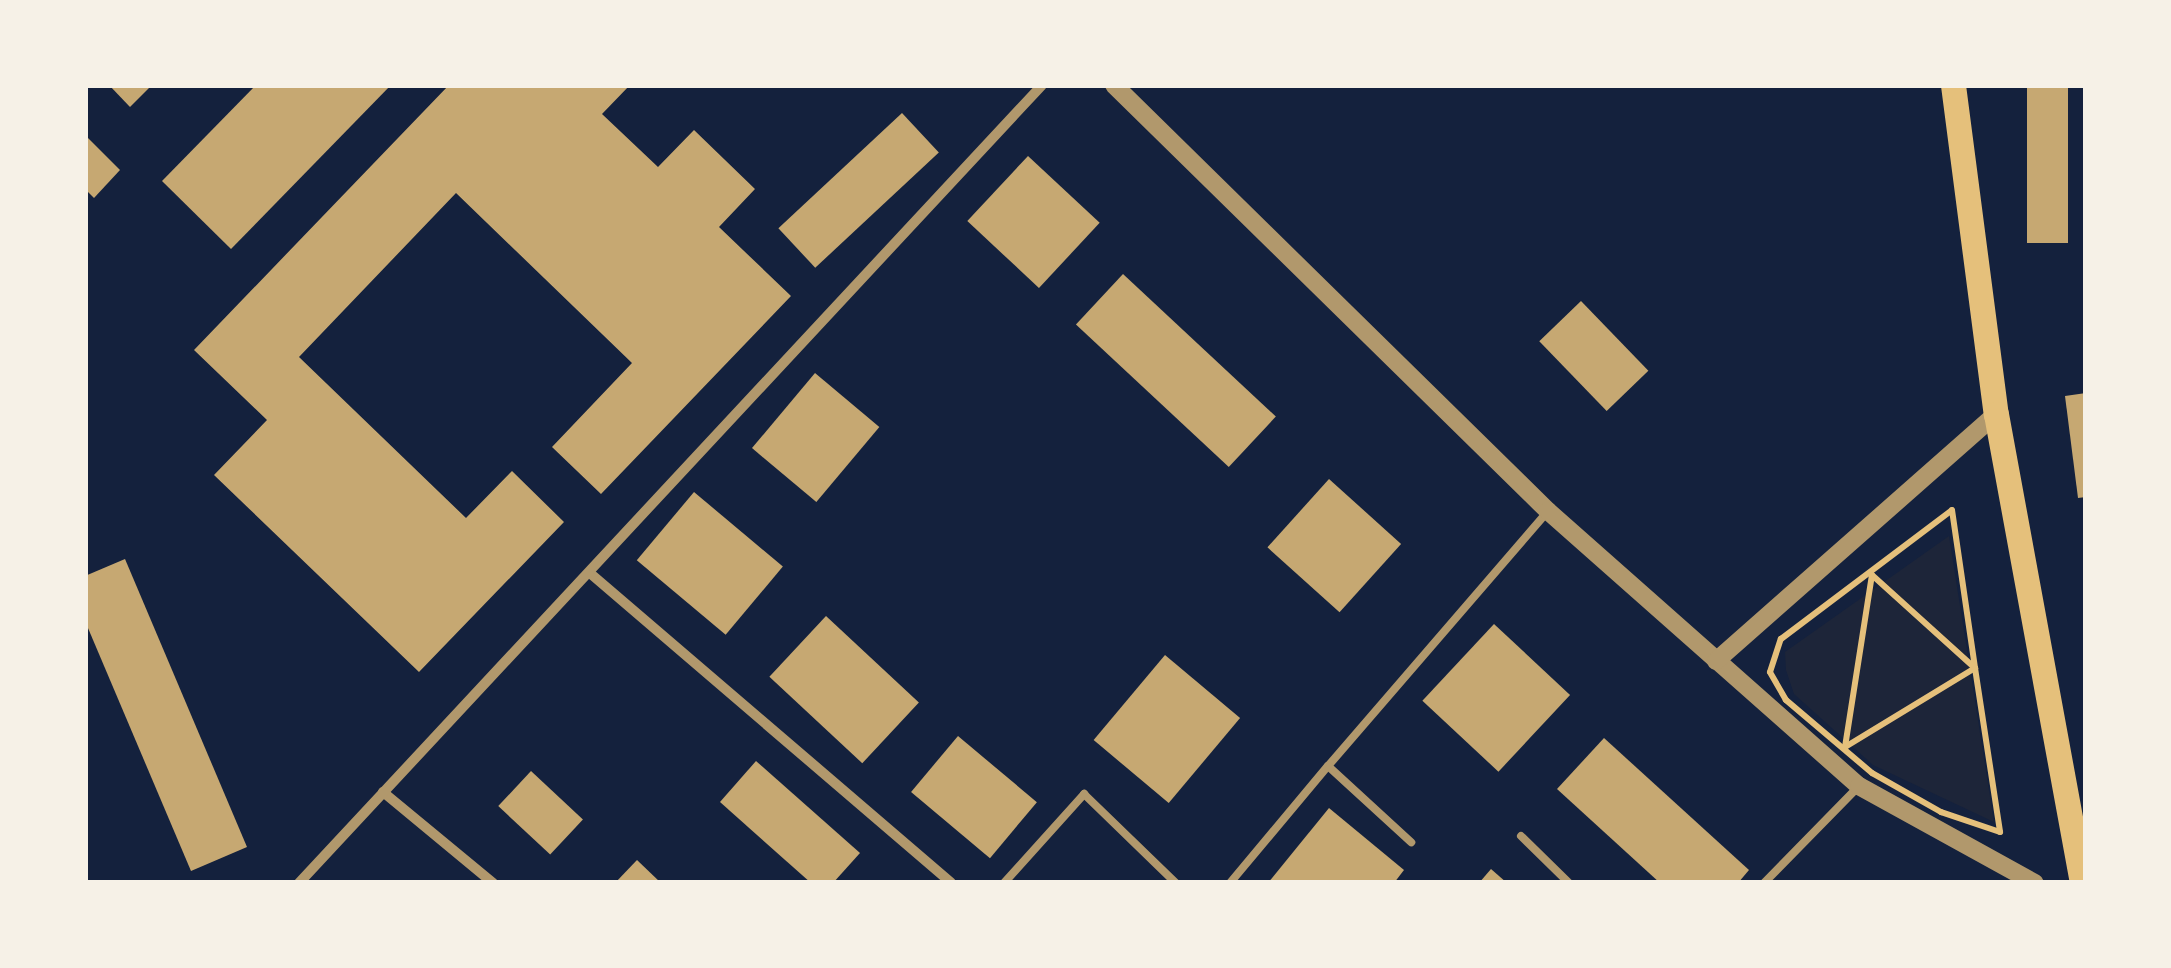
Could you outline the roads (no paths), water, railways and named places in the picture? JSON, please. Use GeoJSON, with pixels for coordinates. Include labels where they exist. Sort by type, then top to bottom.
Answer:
{"type":"FeatureCollection","features":[{"type":"Feature","properties":{"kind":"main road"},"geometry":{"type":"LineString","coordinates":[[1953,85],[1996,414],[2082,883]]}},
{"type":"Feature","properties":{"kind":"street"},"geometry":{"type":"LineString","coordinates":[[299,883],[591,574],[1042,85]]}},
{"type":"Feature","properties":{"kind":"street"},"geometry":{"type":"LineString","coordinates":[[1114,85],[1548,511],[1859,786],[2035,883]]}},
{"type":"Feature","properties":{"kind":"street"},"geometry":{"type":"LineString","coordinates":[[1716,661],[1996,414]]}},
{"type":"Feature","properties":{"kind":"street"},"geometry":{"type":"LineString","coordinates":[[591,574],[951,883]]}},
{"type":"Feature","properties":{"kind":"street"},"geometry":{"type":"LineString","coordinates":[[384,792],[493,883]]}},
{"type":"Feature","properties":{"kind":"lane"},"geometry":{"type":"LineString","coordinates":[[1230,883],[1548,511]]}},
{"type":"Feature","properties":{"kind":"lane"},"geometry":{"type":"LineString","coordinates":[[1328,766],[1410,842]]}},
{"type":"Feature","properties":{"kind":"lane"},"geometry":{"type":"LineString","coordinates":[[1764,883],[1859,786]]}},
{"type":"Feature","properties":{"kind":"lane"},"geometry":{"type":"LineString","coordinates":[[1004,883],[1084,794],[1176,883]]}},
{"type":"Feature","properties":{"kind":"lane"},"geometry":{"type":"LineString","coordinates":[[1521,836],[1569,883]]}}]}
